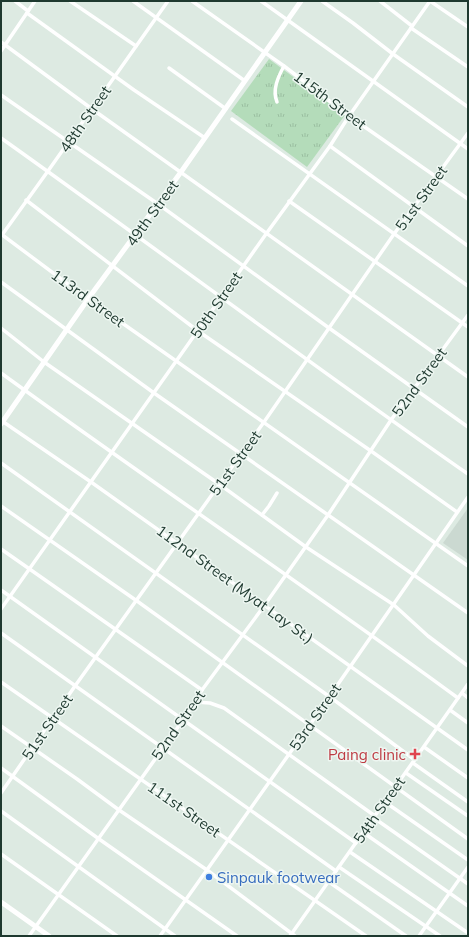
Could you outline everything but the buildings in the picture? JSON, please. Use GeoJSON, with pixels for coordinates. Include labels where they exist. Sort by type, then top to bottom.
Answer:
{"type":"FeatureCollection","features":[{"type":"Feature","properties":{"kind":"main road","name":"49th Street"},"geometry":{"type":"LineString","coordinates":[[2,422],[301,1]]}},
{"type":"Feature","properties":{"kind":"main road"},"geometry":{"type":"LineString","coordinates":[[1,902],[49,936]]}},
{"type":"Feature","properties":{"kind":"street"},"geometry":{"type":"LineString","coordinates":[[15,1],[115,77],[205,138]]}},
{"type":"Feature","properties":{"kind":"street"},"geometry":{"type":"LineString","coordinates":[[1,51],[35,1]]}},
{"type":"Feature","properties":{"kind":"street"},"geometry":{"type":"LineString","coordinates":[[70,1],[136,46]]}},
{"type":"Feature","properties":{"kind":"street"},"geometry":{"type":"LineString","coordinates":[[133,1],[245,81]]}},
{"type":"Feature","properties":{"kind":"street","name":"48th Street"},"geometry":{"type":"LineString","coordinates":[[1,235],[168,1]]}},
{"type":"Feature","properties":{"kind":"street","name":"115th Street"},"geometry":{"type":"LineString","coordinates":[[192,1],[284,66],[349,116],[468,198]]}},
{"type":"Feature","properties":{"kind":"street"},"geometry":{"type":"LineString","coordinates":[[262,1],[468,149]]}},
{"type":"Feature","properties":{"kind":"street"},"geometry":{"type":"LineString","coordinates":[[322,1],[468,107]]}},
{"type":"Feature","properties":{"kind":"street"},"geometry":{"type":"LineString","coordinates":[[380,1],[411,27],[468,67]]}},
{"type":"Feature","properties":{"kind":"street"},"geometry":{"type":"LineString","coordinates":[[430,1],[468,27]]}},
{"type":"Feature","properties":{"kind":"street","name":"50th Street"},"geometry":{"type":"LineString","coordinates":[[1,609],[289,201],[330,146],[349,116],[430,1]]}},
{"type":"Feature","properties":{"kind":"street"},"geometry":{"type":"LineString","coordinates":[[1,42],[92,109],[468,378]]}},
{"type":"Feature","properties":{"kind":"street"},"geometry":{"type":"LineString","coordinates":[[277,102],[275,98],[275,88],[279,75],[284,66]]}},
{"type":"Feature","properties":{"kind":"street"},"geometry":{"type":"LineString","coordinates":[[169,68],[226,108]]}},
{"type":"Feature","properties":{"kind":"street"},"geometry":{"type":"LineString","coordinates":[[1,95],[158,204],[468,427]]}},
{"type":"Feature","properties":{"kind":"street"},"geometry":{"type":"LineString","coordinates":[[232,119],[468,286]]}},
{"type":"Feature","properties":{"kind":"street","name":"51st Street"},"geometry":{"type":"LineString","coordinates":[[1,793],[75,686],[242,454],[413,207],[468,133]]}},
{"type":"Feature","properties":{"kind":"street"},"geometry":{"type":"LineString","coordinates":[[1,138],[136,234],[221,298],[468,474]]}},
{"type":"Feature","properties":{"kind":"street"},"geometry":{"type":"LineString","coordinates":[[330,146],[468,246]]}},
{"type":"Feature","properties":{"kind":"street"},"geometry":{"type":"LineString","coordinates":[[26,200],[198,331],[457,512]]}},
{"type":"Feature","properties":{"kind":"street"},"geometry":{"type":"LineString","coordinates":[[289,201],[468,327]]}},
{"type":"Feature","properties":{"kind":"street","name":"113rd Street"},"geometry":{"type":"LineString","coordinates":[[1,235],[88,299],[468,566]]}},
{"type":"Feature","properties":{"kind":"street"},"geometry":{"type":"LineString","coordinates":[[1,282],[154,393],[468,613]]}},
{"type":"Feature","properties":{"kind":"street","name":"52nd Street"},"geometry":{"type":"LineString","coordinates":[[28,936],[99,839],[183,720],[202,690],[306,547],[391,420],[416,389],[468,315]]}},
{"type":"Feature","properties":{"kind":"street"},"geometry":{"type":"LineString","coordinates":[[1,328],[44,362],[219,484],[306,547],[394,605],[428,636],[468,666]]}},
{"type":"Feature","properties":{"kind":"street"},"geometry":{"type":"LineString","coordinates":[[1,373],[372,635],[458,698]]}},
{"type":"Feature","properties":{"kind":"street","name":"112nd Street (Myat Lay St.)"},"geometry":{"type":"LineString","coordinates":[[2,422],[178,543],[264,606],[468,750]]}},
{"type":"Feature","properties":{"kind":"street"},"geometry":{"type":"LineString","coordinates":[[1,463],[330,697],[468,802]]}},
{"type":"Feature","properties":{"kind":"street"},"geometry":{"type":"LineString","coordinates":[[262,515],[277,493]]}},
{"type":"Feature","properties":{"kind":"street","name":"53rd Street"},"geometry":{"type":"LineString","coordinates":[[160,936],[330,697],[468,497]]}},
{"type":"Feature","properties":{"kind":"street"},"geometry":{"type":"LineString","coordinates":[[1,506],[137,601],[309,726],[468,838]]}},
{"type":"Feature","properties":{"kind":"street"},"geometry":{"type":"LineString","coordinates":[[1,549],[202,690]]}},
{"type":"Feature","properties":{"kind":"street"},"geometry":{"type":"LineString","coordinates":[[1,590],[356,843]]}},
{"type":"Feature","properties":{"kind":"street"},"geometry":{"type":"LineString","coordinates":[[1,632],[336,872]]}},
{"type":"Feature","properties":{"kind":"street","name":"111st Street"},"geometry":{"type":"LineString","coordinates":[[1,682],[366,936]]}},
{"type":"Feature","properties":{"kind":"street","name":"54th Street"},"geometry":{"type":"LineString","coordinates":[[292,935],[468,684]]}},
{"type":"Feature","properties":{"kind":"street"},"geometry":{"type":"LineString","coordinates":[[462,694],[468,698]]}},
{"type":"Feature","properties":{"kind":"street"},"geometry":{"type":"LineString","coordinates":[[195,702],[210,703],[224,708],[468,884]]}},
{"type":"Feature","properties":{"kind":"street"},"geometry":{"type":"LineString","coordinates":[[450,710],[468,723]]}},
{"type":"Feature","properties":{"kind":"street"},"geometry":{"type":"LineString","coordinates":[[1,726],[119,810],[207,870],[292,935]]}},
{"type":"Feature","properties":{"kind":"street"},"geometry":{"type":"LineString","coordinates":[[424,747],[468,778]]}},
{"type":"Feature","properties":{"kind":"street"},"geometry":{"type":"LineString","coordinates":[[1,768],[237,936]]}},
{"type":"Feature","properties":{"kind":"street"},"geometry":{"type":"LineString","coordinates":[[406,773],[468,816]]}},
{"type":"Feature","properties":{"kind":"street"},"geometry":{"type":"LineString","coordinates":[[385,802],[468,860]]}},
{"type":"Feature","properties":{"kind":"street"},"geometry":{"type":"LineString","coordinates":[[1,811],[176,936]]}},
{"type":"Feature","properties":{"kind":"street"},"geometry":{"type":"LineString","coordinates":[[364,833],[468,906]]}},
{"type":"Feature","properties":{"kind":"street"},"geometry":{"type":"LineString","coordinates":[[350,852],[468,933]]}},
{"type":"Feature","properties":{"kind":"street"},"geometry":{"type":"LineString","coordinates":[[1,854],[117,936]]}},
{"type":"Feature","properties":{"kind":"street"},"geometry":{"type":"LineString","coordinates":[[419,936],[468,867]]}},
{"type":"Feature","properties":{"kind":"street"},"geometry":{"type":"LineString","coordinates":[[338,868],[440,936]]}},
{"type":"Feature","properties":{"kind":"street"},"geometry":{"type":"LineString","coordinates":[[329,882],[406,936]]}},
{"type":"Feature","properties":{"kind":"shaded area"},"geometry":{"type":"Polygon","coordinates":[[[468,508],[468,560],[443,543],[468,508]]]}},
{"type":"Feature","properties":{"kind":"green space"},"geometry":{"type":"Polygon","coordinates":[[[269,59],[345,115],[307,167],[231,111],[269,59]]]}},
{"type":"Feature","properties":{"kind":"place","name":"Paing clinic"},"geometry":{"type":"Point","coordinates":[415,754]}},
{"type":"Feature","properties":{"kind":"place","name":"Sinpauk footwear"},"geometry":{"type":"Point","coordinates":[209,877]}}]}
